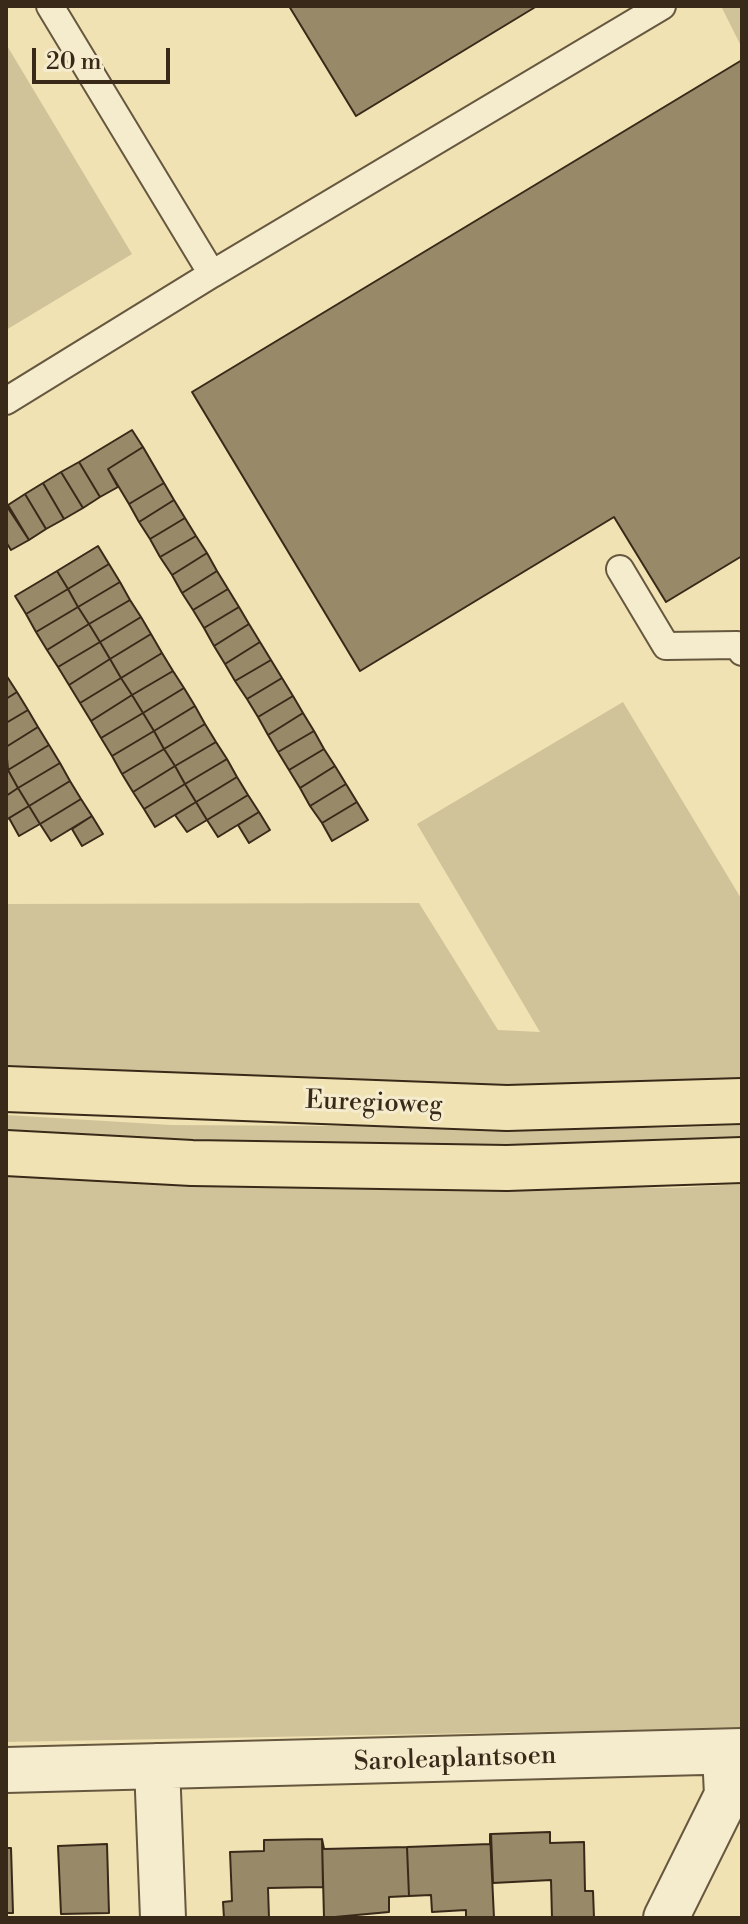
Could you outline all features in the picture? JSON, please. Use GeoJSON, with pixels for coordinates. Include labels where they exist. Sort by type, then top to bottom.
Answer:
{"type":"FeatureCollection","features":[{"type":"Feature","properties":{"kind":"main road","name":"Euregioweg"},"geometry":{"type":"LineString","coordinates":[[6,1089],[507,1108],[742,1101]]}},
{"type":"Feature","properties":{"kind":"main road"},"geometry":{"type":"LineString","coordinates":[[6,1153],[192,1163],[507,1168],[742,1160]]}},
{"type":"Feature","properties":{"kind":"street","name":"Saroleaplantsoen"},"geometry":{"type":"LineString","coordinates":[[6,1770],[734,1752],[727,1795],[666,1918]]}},
{"type":"Feature","properties":{"kind":"street"},"geometry":{"type":"LineString","coordinates":[[157,1766],[163,1918]]}},
{"type":"Feature","properties":{"kind":"lane"},"geometry":{"type":"LineString","coordinates":[[50,6],[212,274]]}},
{"type":"Feature","properties":{"kind":"lane"},"geometry":{"type":"LineString","coordinates":[[6,401],[212,274],[662,6]]}},
{"type":"Feature","properties":{"kind":"lane"},"geometry":{"type":"LineString","coordinates":[[620,569],[666,646],[737,645],[742,652]]}},
{"type":"Feature","properties":{"kind":"shaded area"},"geometry":{"type":"Polygon","coordinates":[[[721,6],[742,6],[742,48],[721,6]]]}},
{"type":"Feature","properties":{"kind":"shaded area"},"geometry":{"type":"Polygon","coordinates":[[[6,44],[132,254],[6,330],[6,44]]]}},
{"type":"Feature","properties":{"kind":"shaded area"},"geometry":{"type":"Polygon","coordinates":[[[623,702],[742,900],[742,1090],[647,1093],[6,1076],[6,904],[419,903],[498,1030],[540,1032],[417,824],[623,702]]]}},
{"type":"Feature","properties":{"kind":"shaded area"},"geometry":{"type":"Polygon","coordinates":[[[6,1115],[171,1125],[673,1128],[742,1125],[742,1143],[466,1145],[190,1139],[6,1130],[6,1115]]]}},
{"type":"Feature","properties":{"kind":"shaded area"},"geometry":{"type":"Polygon","coordinates":[[[6,1172],[244,1182],[673,1188],[742,1184],[742,1728],[6,1742],[6,1172]]]}},
{"type":"Feature","properties":{"kind":"building"},"geometry":{"type":"Polygon","coordinates":[[[289,6],[537,6],[356,116],[289,6]]]}},
{"type":"Feature","properties":{"kind":"building"},"geometry":{"type":"Polygon","coordinates":[[[742,60],[742,556],[666,602],[614,517],[360,671],[192,392],[742,60]]]}},
{"type":"Feature","properties":{"kind":"building"},"geometry":{"type":"Polygon","coordinates":[[[132,430],[143,447],[108,469],[118,487],[100,497],[79,462],[132,430]]]}},
{"type":"Feature","properties":{"kind":"building"},"geometry":{"type":"Polygon","coordinates":[[[143,447],[164,483],[129,504],[108,469],[143,447]]]}},
{"type":"Feature","properties":{"kind":"building"},"geometry":{"type":"Polygon","coordinates":[[[79,462],[100,497],[83,508],[61,472],[79,462]]]}},
{"type":"Feature","properties":{"kind":"building"},"geometry":{"type":"Polygon","coordinates":[[[61,472],[83,508],[64,519],[43,483],[61,472]]]}},
{"type":"Feature","properties":{"kind":"building"},"geometry":{"type":"Polygon","coordinates":[[[43,483],[64,519],[46,529],[25,494],[43,483]]]}},
{"type":"Feature","properties":{"kind":"building"},"geometry":{"type":"Polygon","coordinates":[[[164,483],[174,500],[139,522],[129,504],[164,483]]]}},
{"type":"Feature","properties":{"kind":"building"},"geometry":{"type":"Polygon","coordinates":[[[25,494],[46,529],[29,540],[8,505],[25,494]]]}},
{"type":"Feature","properties":{"kind":"building"},"geometry":{"type":"Polygon","coordinates":[[[174,500],[185,518],[150,539],[139,522],[174,500]]]}},
{"type":"Feature","properties":{"kind":"building"},"geometry":{"type":"Polygon","coordinates":[[[6,505],[29,540],[11,550],[6,542],[6,505]]]}},
{"type":"Feature","properties":{"kind":"building"},"geometry":{"type":"Polygon","coordinates":[[[185,518],[196,536],[160,557],[150,539],[185,518]]]}},
{"type":"Feature","properties":{"kind":"building"},"geometry":{"type":"Polygon","coordinates":[[[196,536],[207,553],[172,575],[160,557],[196,536]]]}},
{"type":"Feature","properties":{"kind":"building"},"geometry":{"type":"Polygon","coordinates":[[[98,546],[109,564],[68,589],[57,571],[98,546]]]}},
{"type":"Feature","properties":{"kind":"building"},"geometry":{"type":"Polygon","coordinates":[[[207,553],[217,571],[182,593],[172,575],[207,553]]]}},
{"type":"Feature","properties":{"kind":"building"},"geometry":{"type":"Polygon","coordinates":[[[109,564],[120,582],[78,607],[68,589],[109,564]]]}},
{"type":"Feature","properties":{"kind":"building"},"geometry":{"type":"Polygon","coordinates":[[[57,571],[68,589],[26,614],[15,596],[57,571]]]}},
{"type":"Feature","properties":{"kind":"building"},"geometry":{"type":"Polygon","coordinates":[[[217,571],[228,589],[193,610],[182,593],[217,571]]]}},
{"type":"Feature","properties":{"kind":"building"},"geometry":{"type":"Polygon","coordinates":[[[120,582],[130,600],[89,624],[78,607],[120,582]]]}},
{"type":"Feature","properties":{"kind":"building"},"geometry":{"type":"Polygon","coordinates":[[[68,589],[78,607],[36,632],[26,614],[68,589]]]}},
{"type":"Feature","properties":{"kind":"building"},"geometry":{"type":"Polygon","coordinates":[[[228,589],[239,607],[204,628],[193,610],[228,589]]]}},
{"type":"Feature","properties":{"kind":"building"},"geometry":{"type":"Polygon","coordinates":[[[130,600],[141,617],[100,642],[89,624],[130,600]]]}},
{"type":"Feature","properties":{"kind":"building"},"geometry":{"type":"Polygon","coordinates":[[[78,607],[89,624],[47,650],[36,632],[78,607]]]}},
{"type":"Feature","properties":{"kind":"building"},"geometry":{"type":"Polygon","coordinates":[[[239,607],[249,624],[214,646],[204,628],[239,607]]]}},
{"type":"Feature","properties":{"kind":"building"},"geometry":{"type":"Polygon","coordinates":[[[141,617],[151,634],[110,659],[100,642],[141,617]]]}},
{"type":"Feature","properties":{"kind":"building"},"geometry":{"type":"Polygon","coordinates":[[[89,624],[100,642],[58,667],[47,650],[89,624]]]}},
{"type":"Feature","properties":{"kind":"building"},"geometry":{"type":"Polygon","coordinates":[[[249,624],[260,642],[225,664],[214,646],[249,624]]]}},
{"type":"Feature","properties":{"kind":"building"},"geometry":{"type":"Polygon","coordinates":[[[151,634],[162,653],[121,678],[110,659],[151,634]]]}},
{"type":"Feature","properties":{"kind":"building"},"geometry":{"type":"Polygon","coordinates":[[[100,642],[110,659],[69,685],[58,667],[100,642]]]}},
{"type":"Feature","properties":{"kind":"building"},"geometry":{"type":"Polygon","coordinates":[[[260,642],[271,660],[235,681],[225,664],[260,642]]]}},
{"type":"Feature","properties":{"kind":"building"},"geometry":{"type":"Polygon","coordinates":[[[162,653],[173,671],[132,695],[121,678],[162,653]]]}},
{"type":"Feature","properties":{"kind":"building"},"geometry":{"type":"Polygon","coordinates":[[[110,659],[121,678],[80,703],[69,685],[110,659]]]}},
{"type":"Feature","properties":{"kind":"building"},"geometry":{"type":"Polygon","coordinates":[[[271,660],[282,678],[247,699],[235,681],[271,660]]]}},
{"type":"Feature","properties":{"kind":"building"},"geometry":{"type":"Polygon","coordinates":[[[173,671],[184,688],[143,713],[132,695],[173,671]]]}},
{"type":"Feature","properties":{"kind":"building"},"geometry":{"type":"Polygon","coordinates":[[[6,675],[17,692],[6,699],[6,675]]]}},
{"type":"Feature","properties":{"kind":"building"},"geometry":{"type":"Polygon","coordinates":[[[121,678],[132,695],[91,721],[80,703],[121,678]]]}},
{"type":"Feature","properties":{"kind":"building"},"geometry":{"type":"Polygon","coordinates":[[[282,678],[293,696],[258,717],[247,699],[282,678]]]}},
{"type":"Feature","properties":{"kind":"building"},"geometry":{"type":"Polygon","coordinates":[[[184,688],[195,706],[154,731],[143,713],[184,688]]]}},
{"type":"Feature","properties":{"kind":"building"},"geometry":{"type":"Polygon","coordinates":[[[17,692],[28,710],[6,723],[6,699],[17,692]]]}},
{"type":"Feature","properties":{"kind":"building"},"geometry":{"type":"Polygon","coordinates":[[[132,695],[143,713],[101,738],[91,721],[132,695]]]}},
{"type":"Feature","properties":{"kind":"building"},"geometry":{"type":"Polygon","coordinates":[[[293,696],[303,713],[268,735],[258,717],[293,696]]]}},
{"type":"Feature","properties":{"kind":"building"},"geometry":{"type":"Polygon","coordinates":[[[195,706],[205,724],[164,749],[154,731],[195,706]]]}},
{"type":"Feature","properties":{"kind":"building"},"geometry":{"type":"Polygon","coordinates":[[[28,710],[38,727],[6,747],[6,723],[28,710]]]}},
{"type":"Feature","properties":{"kind":"building"},"geometry":{"type":"Polygon","coordinates":[[[143,713],[154,731],[112,756],[101,738],[143,713]]]}},
{"type":"Feature","properties":{"kind":"building"},"geometry":{"type":"Polygon","coordinates":[[[303,713],[314,731],[278,752],[268,735],[303,713]]]}},
{"type":"Feature","properties":{"kind":"building"},"geometry":{"type":"Polygon","coordinates":[[[205,724],[216,742],[175,766],[164,749],[205,724]]]}},
{"type":"Feature","properties":{"kind":"building"},"geometry":{"type":"Polygon","coordinates":[[[38,727],[49,745],[8,770],[6,747],[38,727]]]}},
{"type":"Feature","properties":{"kind":"building"},"geometry":{"type":"Polygon","coordinates":[[[154,731],[164,749],[122,774],[112,756],[154,731]]]}},
{"type":"Feature","properties":{"kind":"building"},"geometry":{"type":"Polygon","coordinates":[[[314,731],[324,749],[289,770],[278,752],[314,731]]]}},
{"type":"Feature","properties":{"kind":"building"},"geometry":{"type":"Polygon","coordinates":[[[216,742],[227,759],[185,784],[175,766],[216,742]]]}},
{"type":"Feature","properties":{"kind":"building"},"geometry":{"type":"Polygon","coordinates":[[[49,745],[60,763],[18,788],[8,770],[49,745]]]}},
{"type":"Feature","properties":{"kind":"building"},"geometry":{"type":"Polygon","coordinates":[[[164,749],[175,766],[133,792],[122,774],[164,749]]]}},
{"type":"Feature","properties":{"kind":"building"},"geometry":{"type":"Polygon","coordinates":[[[324,749],[335,766],[300,788],[289,770],[324,749]]]}},
{"type":"Feature","properties":{"kind":"building"},"geometry":{"type":"Polygon","coordinates":[[[227,759],[237,777],[196,802],[185,784],[227,759]]]}},
{"type":"Feature","properties":{"kind":"building"},"geometry":{"type":"Polygon","coordinates":[[[60,763],[70,781],[29,806],[18,788],[60,763]]]}},
{"type":"Feature","properties":{"kind":"building"},"geometry":{"type":"Polygon","coordinates":[[[175,766],[185,784],[144,809],[133,792],[175,766]]]}},
{"type":"Feature","properties":{"kind":"building"},"geometry":{"type":"Polygon","coordinates":[[[335,766],[346,784],[310,806],[300,788],[335,766]]]}},
{"type":"Feature","properties":{"kind":"building"},"geometry":{"type":"Polygon","coordinates":[[[8,770],[18,788],[6,796],[6,772],[8,770]]]}},
{"type":"Feature","properties":{"kind":"building"},"geometry":{"type":"Polygon","coordinates":[[[237,777],[248,795],[207,820],[196,802],[237,777]]]}},
{"type":"Feature","properties":{"kind":"building"},"geometry":{"type":"Polygon","coordinates":[[[70,781],[81,799],[40,824],[29,806],[70,781]]]}},
{"type":"Feature","properties":{"kind":"building"},"geometry":{"type":"Polygon","coordinates":[[[185,784],[196,802],[155,827],[144,809],[185,784]]]}},
{"type":"Feature","properties":{"kind":"building"},"geometry":{"type":"Polygon","coordinates":[[[346,784],[357,802],[322,823],[310,806],[346,784]]]}},
{"type":"Feature","properties":{"kind":"building"},"geometry":{"type":"Polygon","coordinates":[[[18,788],[29,806],[6,820],[6,796],[18,788]]]}},
{"type":"Feature","properties":{"kind":"building"},"geometry":{"type":"Polygon","coordinates":[[[248,795],[259,812],[218,837],[207,820],[248,795]]]}},
{"type":"Feature","properties":{"kind":"building"},"geometry":{"type":"Polygon","coordinates":[[[81,799],[92,816],[51,841],[40,824],[81,799]]]}},
{"type":"Feature","properties":{"kind":"building"},"geometry":{"type":"Polygon","coordinates":[[[196,802],[207,820],[187,832],[175,815],[196,802]]]}},
{"type":"Feature","properties":{"kind":"building"},"geometry":{"type":"Polygon","coordinates":[[[357,802],[368,820],[332,841],[322,823],[357,802]]]}},
{"type":"Feature","properties":{"kind":"building"},"geometry":{"type":"Polygon","coordinates":[[[29,806],[40,824],[19,836],[9,818],[29,806]]]}},
{"type":"Feature","properties":{"kind":"building"},"geometry":{"type":"Polygon","coordinates":[[[259,812],[270,830],[249,843],[238,825],[259,812]]]}},
{"type":"Feature","properties":{"kind":"building"},"geometry":{"type":"Polygon","coordinates":[[[92,816],[103,834],[82,846],[72,829],[92,816]]]}},
{"type":"Feature","properties":{"kind":"building"},"geometry":{"type":"Polygon","coordinates":[[[550,1832],[550,1843],[584,1842],[585,1891],[593,1891],[594,1918],[552,1918],[551,1880],[493,1883],[491,1834],[550,1832]]]}},
{"type":"Feature","properties":{"kind":"building"},"geometry":{"type":"Polygon","coordinates":[[[490,1834],[494,1918],[466,1918],[466,1910],[432,1912],[431,1895],[409,1896],[407,1847],[490,1844],[490,1834]]]}},
{"type":"Feature","properties":{"kind":"building"},"geometry":{"type":"Polygon","coordinates":[[[322,1839],[323,1887],[268,1888],[269,1918],[224,1918],[223,1902],[232,1901],[230,1852],[264,1851],[264,1840],[322,1839]]]}},
{"type":"Feature","properties":{"kind":"building"},"geometry":{"type":"Polygon","coordinates":[[[322,1839],[324,1849],[407,1847],[409,1896],[389,1897],[389,1912],[324,1918],[322,1839]]]}},
{"type":"Feature","properties":{"kind":"building"},"geometry":{"type":"Polygon","coordinates":[[[107,1844],[109,1913],[61,1914],[58,1846],[107,1844]]]}},
{"type":"Feature","properties":{"kind":"building"},"geometry":{"type":"Polygon","coordinates":[[[6,1848],[11,1848],[13,1913],[6,1913],[6,1848]]]}}]}
